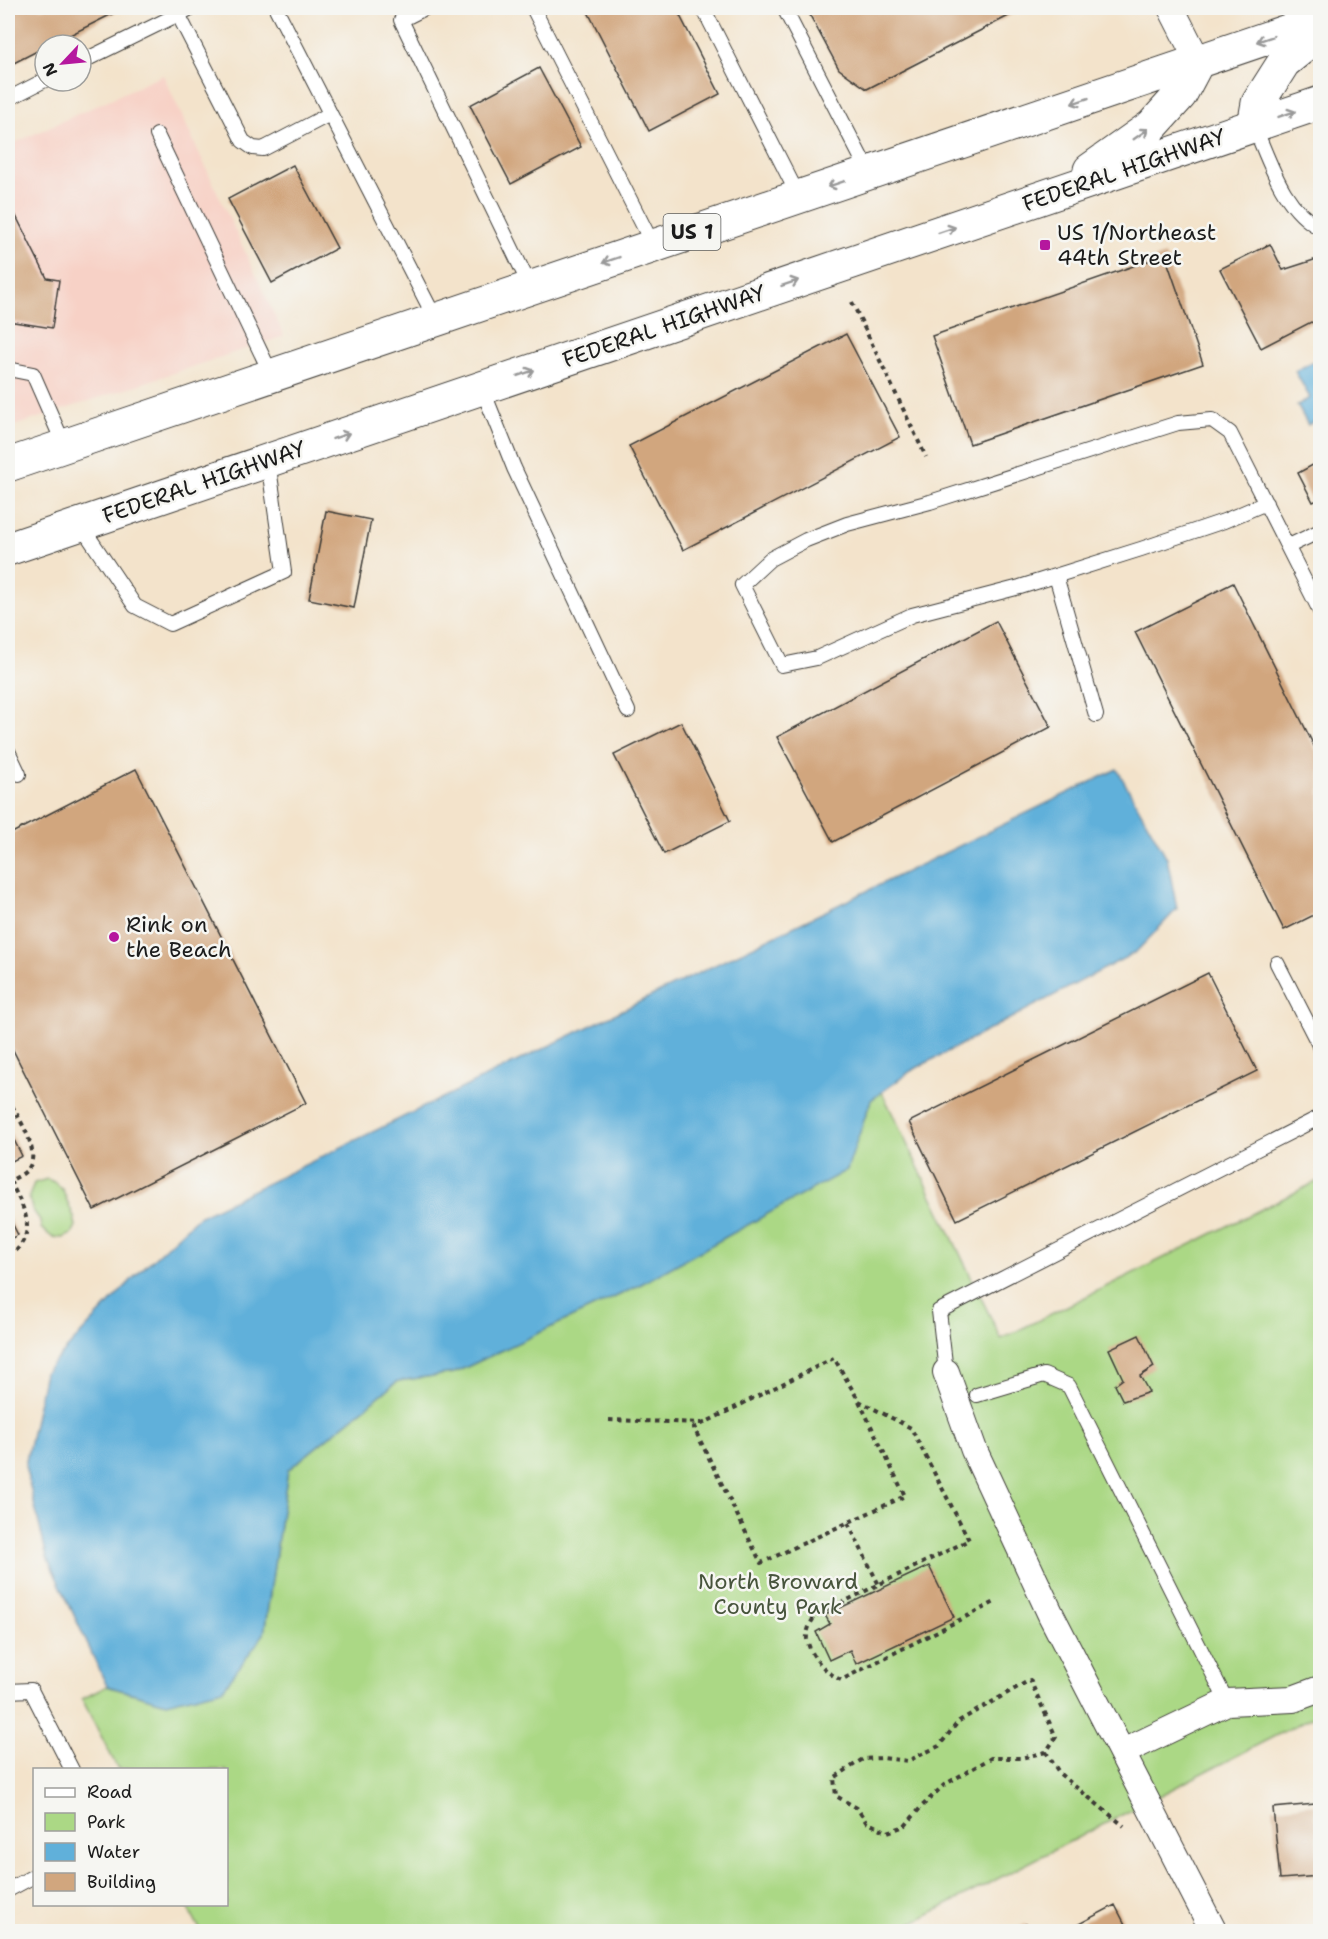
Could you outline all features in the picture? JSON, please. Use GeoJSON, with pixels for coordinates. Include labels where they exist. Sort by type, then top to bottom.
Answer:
{"type":"FeatureCollection","features":[{"type":"Feature","properties":{"kind":"main road","name":"US 1"},"geometry":{"type":"LineString","coordinates":[[9,465],[1320,20]]}},
{"type":"Feature","properties":{"kind":"main road"},"geometry":{"type":"LineString","coordinates":[[1254,126],[1258,103],[1284,62],[1320,33]]}},
{"type":"Feature","properties":{"kind":"main road"},"geometry":{"type":"LineString","coordinates":[[1059,192],[1152,126],[1180,96],[1198,61]]}},
{"type":"Feature","properties":{"kind":"main road","name":"FEDERAL HIGHWAY"},"geometry":{"type":"LineString","coordinates":[[8,549],[1320,103]]}},
{"type":"Feature","properties":{"kind":"street"},"geometry":{"type":"LineString","coordinates":[[1171,8],[1198,61]]}},
{"type":"Feature","properties":{"kind":"street"},"geometry":{"type":"LineString","coordinates":[[949,1380],[977,1395]]}},
{"type":"Feature","properties":{"kind":"street"},"geometry":{"type":"LineString","coordinates":[[949,1380],[974,1450],[1051,1615],[1214,1932]]}},
{"type":"Feature","properties":{"kind":"street"},"geometry":{"type":"LineString","coordinates":[[1123,1752],[1227,1702],[1293,1699],[1320,1689]]}},
{"type":"Feature","properties":{"kind":"lane"},"geometry":{"type":"LineString","coordinates":[[276,8],[436,320]]}},
{"type":"Feature","properties":{"kind":"lane"},"geometry":{"type":"LineString","coordinates":[[424,8],[401,20],[531,288]]}},
{"type":"Feature","properties":{"kind":"lane"},"geometry":{"type":"LineString","coordinates":[[533,8],[653,245]]}},
{"type":"Feature","properties":{"kind":"lane"},"geometry":{"type":"LineString","coordinates":[[703,8],[799,197]]}},
{"type":"Feature","properties":{"kind":"lane"},"geometry":{"type":"LineString","coordinates":[[784,8],[869,173]]}},
{"type":"Feature","properties":{"kind":"lane"},"geometry":{"type":"LineString","coordinates":[[93,56],[184,11],[243,141],[253,148],[263,149],[330,114]]}},
{"type":"Feature","properties":{"kind":"lane"},"geometry":{"type":"LineString","coordinates":[[8,99],[33,86]]}},
{"type":"Feature","properties":{"kind":"lane"},"geometry":{"type":"LineString","coordinates":[[1254,126],[1283,190],[1305,220],[1320,228]]}},
{"type":"Feature","properties":{"kind":"lane"},"geometry":{"type":"LineString","coordinates":[[157,135],[272,375]]}},
{"type":"Feature","properties":{"kind":"lane"},"geometry":{"type":"LineString","coordinates":[[8,369],[33,374],[65,447]]}},
{"type":"Feature","properties":{"kind":"lane"},"geometry":{"type":"LineString","coordinates":[[482,388],[514,468],[628,711]]}},
{"type":"Feature","properties":{"kind":"lane"},"geometry":{"type":"LineString","coordinates":[[1266,503],[1224,521],[1056,576],[912,615],[817,658],[782,665],[742,585],[770,559],[806,540],[847,524],[930,502],[1178,423],[1212,420],[1230,433],[1289,546],[1317,593],[1320,611]]}},
{"type":"Feature","properties":{"kind":"lane"},"geometry":{"type":"LineString","coordinates":[[80,525],[135,606],[170,624],[284,572],[268,461]]}},
{"type":"Feature","properties":{"kind":"lane"},"geometry":{"type":"LineString","coordinates":[[1289,546],[1320,531]]}},
{"type":"Feature","properties":{"kind":"lane"},"geometry":{"type":"LineString","coordinates":[[1056,576],[1096,715]]}},
{"type":"Feature","properties":{"kind":"lane"},"geometry":{"type":"LineString","coordinates":[[8,751],[19,774]]}},
{"type":"Feature","properties":{"kind":"lane"},"geometry":{"type":"LineString","coordinates":[[1277,963],[1320,1047]]}},
{"type":"Feature","properties":{"kind":"lane"},"geometry":{"type":"LineString","coordinates":[[949,1380],[939,1311],[1320,1116]]}},
{"type":"Feature","properties":{"kind":"lane"},"geometry":{"type":"LineString","coordinates":[[977,1395],[1044,1375],[1069,1386],[1227,1702]]}},
{"type":"Feature","properties":{"kind":"lane"},"geometry":{"type":"LineString","coordinates":[[8,1691],[32,1690],[71,1768]]}},
{"type":"Feature","properties":{"kind":"lane"},"geometry":{"type":"LineString","coordinates":[[8,1890],[33,1877]]}},
{"type":"Feature","properties":{"kind":"path"},"geometry":{"type":"LineString","coordinates":[[852,302],[926,457]]}},
{"type":"Feature","properties":{"kind":"path"},"geometry":{"type":"LineString","coordinates":[[8,1098],[32,1146],[33,1160],[27,1170],[10,1180],[26,1215],[28,1225],[26,1238],[8,1258]]}},
{"type":"Feature","properties":{"kind":"path"},"geometry":{"type":"LineString","coordinates":[[834,1358],[859,1401],[905,1496],[761,1563],[694,1428],[834,1358]]}},
{"type":"Feature","properties":{"kind":"path"},"geometry":{"type":"LineString","coordinates":[[859,1401],[911,1428],[969,1540],[815,1616],[809,1626],[807,1639],[816,1658],[831,1675],[841,1680],[997,1601]]}},
{"type":"Feature","properties":{"kind":"path"},"geometry":{"type":"LineString","coordinates":[[609,1420],[703,1424]]}},
{"type":"Feature","properties":{"kind":"path"},"geometry":{"type":"LineString","coordinates":[[848,1523],[879,1584]]}},
{"type":"Feature","properties":{"kind":"path"},"geometry":{"type":"LineString","coordinates":[[1030,1680],[1056,1737],[1046,1752],[1021,1758],[991,1758],[944,1785],[905,1826],[888,1832],[866,1821],[857,1808],[836,1796],[834,1778],[863,1759],[883,1758],[908,1761],[939,1746],[959,1720],[1030,1680]]}},
{"type":"Feature","properties":{"kind":"path"},"geometry":{"type":"LineString","coordinates":[[1046,1752],[1060,1774],[1127,1828]]}},
{"type":"Feature","properties":{"kind":"shaded area"},"geometry":{"type":"Polygon","coordinates":[[[163,75],[284,336],[8,428],[8,146],[163,75]]]}},
{"type":"Feature","properties":{"kind":"green space","name":"North Broward County Park"},"geometry":{"type":"Polygon","coordinates":[[[882,1092],[1001,1339],[1320,1180],[1320,1713],[896,1931],[201,1931],[188,1906],[228,1906],[228,1768],[117,1768],[82,1699],[107,1686],[166,1703],[264,1634],[288,1470],[398,1381],[454,1373],[632,1289],[846,1170],[871,1100],[882,1092]]]}},
{"type":"Feature","properties":{"kind":"green space"},"geometry":{"type":"Polygon","coordinates":[[[47,1179],[62,1189],[74,1217],[76,1226],[72,1234],[63,1238],[52,1237],[41,1228],[40,1220],[32,1209],[29,1197],[34,1183],[47,1179]]]}},
{"type":"Feature","properties":{"kind":"water"},"geometry":{"type":"Polygon","coordinates":[[[1320,358],[1320,418],[1308,425],[1297,405],[1310,398],[1295,371],[1320,358]]]}},
{"type":"Feature","properties":{"kind":"water"},"geometry":{"type":"Polygon","coordinates":[[[1117,769],[1167,858],[1177,909],[1136,952],[911,1071],[871,1100],[847,1170],[632,1289],[454,1373],[398,1381],[288,1470],[264,1634],[223,1689],[166,1703],[107,1686],[47,1557],[25,1466],[45,1372],[138,1273],[198,1217],[1117,769]]]}},
{"type":"Feature","properties":{"kind":"building"},"geometry":{"type":"Polygon","coordinates":[[[8,8],[124,8],[74,33],[33,33],[33,53],[8,66],[8,8]]]}},
{"type":"Feature","properties":{"kind":"building"},"geometry":{"type":"Polygon","coordinates":[[[586,8],[676,8],[720,94],[649,131],[586,8]]]}},
{"type":"Feature","properties":{"kind":"building"},"geometry":{"type":"Polygon","coordinates":[[[806,8],[1024,8],[867,89],[839,69],[806,8]]]}},
{"type":"Feature","properties":{"kind":"building"},"geometry":{"type":"Polygon","coordinates":[[[539,68],[581,147],[511,184],[470,105],[539,68]]]}},
{"type":"Feature","properties":{"kind":"building"},"geometry":{"type":"Polygon","coordinates":[[[293,165],[337,248],[272,283],[228,199],[293,165]]]}},
{"type":"Feature","properties":{"kind":"building"},"geometry":{"type":"Polygon","coordinates":[[[8,200],[47,278],[59,280],[52,328],[8,321],[8,200]]]}},
{"type":"Feature","properties":{"kind":"building"},"geometry":{"type":"Polygon","coordinates":[[[1270,244],[1283,270],[1320,258],[1320,326],[1311,322],[1261,348],[1220,269],[1270,244]]]}},
{"type":"Feature","properties":{"kind":"building"},"geometry":{"type":"Polygon","coordinates":[[[1165,255],[1203,364],[970,444],[932,336],[1165,255]]]}},
{"type":"Feature","properties":{"kind":"building"},"geometry":{"type":"Polygon","coordinates":[[[846,334],[900,437],[683,550],[629,446],[846,334]]]}},
{"type":"Feature","properties":{"kind":"building"},"geometry":{"type":"Polygon","coordinates":[[[1320,461],[1320,499],[1313,502],[1298,473],[1320,461]]]}},
{"type":"Feature","properties":{"kind":"building"},"geometry":{"type":"Polygon","coordinates":[[[326,511],[371,520],[354,608],[309,599],[326,511]]]}},
{"type":"Feature","properties":{"kind":"building"},"geometry":{"type":"Polygon","coordinates":[[[1233,583],[1320,758],[1320,912],[1284,930],[1135,632],[1233,583]]]}},
{"type":"Feature","properties":{"kind":"building"},"geometry":{"type":"Polygon","coordinates":[[[996,621],[1051,727],[833,842],[777,737],[996,621]]]}},
{"type":"Feature","properties":{"kind":"building"},"geometry":{"type":"Polygon","coordinates":[[[681,722],[730,821],[664,854],[614,755],[681,722]]]}},
{"type":"Feature","properties":{"kind":"building","name":"Rink on the Beach"},"geometry":{"type":"Polygon","coordinates":[[[136,769],[306,1103],[94,1210],[8,1040],[8,835],[136,769]]]}},
{"type":"Feature","properties":{"kind":"building"},"geometry":{"type":"Polygon","coordinates":[[[1208,973],[1257,1071],[957,1220],[909,1122],[1208,973]]]}},
{"type":"Feature","properties":{"kind":"building"},"geometry":{"type":"Polygon","coordinates":[[[8,1128],[22,1156],[8,1163],[8,1128]]]}},
{"type":"Feature","properties":{"kind":"building"},"geometry":{"type":"Polygon","coordinates":[[[8,1215],[18,1235],[8,1240],[8,1215]]]}},
{"type":"Feature","properties":{"kind":"building"},"geometry":{"type":"Polygon","coordinates":[[[1139,1335],[1154,1367],[1140,1376],[1149,1392],[1123,1401],[1115,1385],[1123,1379],[1109,1349],[1139,1335]]]}},
{"type":"Feature","properties":{"kind":"building"},"geometry":{"type":"Polygon","coordinates":[[[929,1566],[954,1617],[856,1664],[850,1650],[829,1660],[816,1632],[830,1624],[825,1615],[929,1566]]]}},
{"type":"Feature","properties":{"kind":"building"},"geometry":{"type":"Polygon","coordinates":[[[1315,1804],[1320,1876],[1280,1879],[1273,1808],[1315,1804]]]}},
{"type":"Feature","properties":{"kind":"building"},"geometry":{"type":"Polygon","coordinates":[[[1115,1905],[1129,1932],[1075,1932],[1073,1927],[1115,1905]]]}},
{"type":"Feature","properties":{"kind":"building"},"geometry":{"type":"Polygon","coordinates":[[[1026,1924],[1030,1932],[1010,1932],[1026,1924]]]}},
{"type":"Feature","properties":{"kind":"place","name":"US 1/Northeast 44th Street"},"geometry":{"type":"Point","coordinates":[1045,245]}},
{"type":"Feature","properties":{"kind":"place","name":"Rink on the Beach"},"geometry":{"type":"Point","coordinates":[114,937]}}]}
